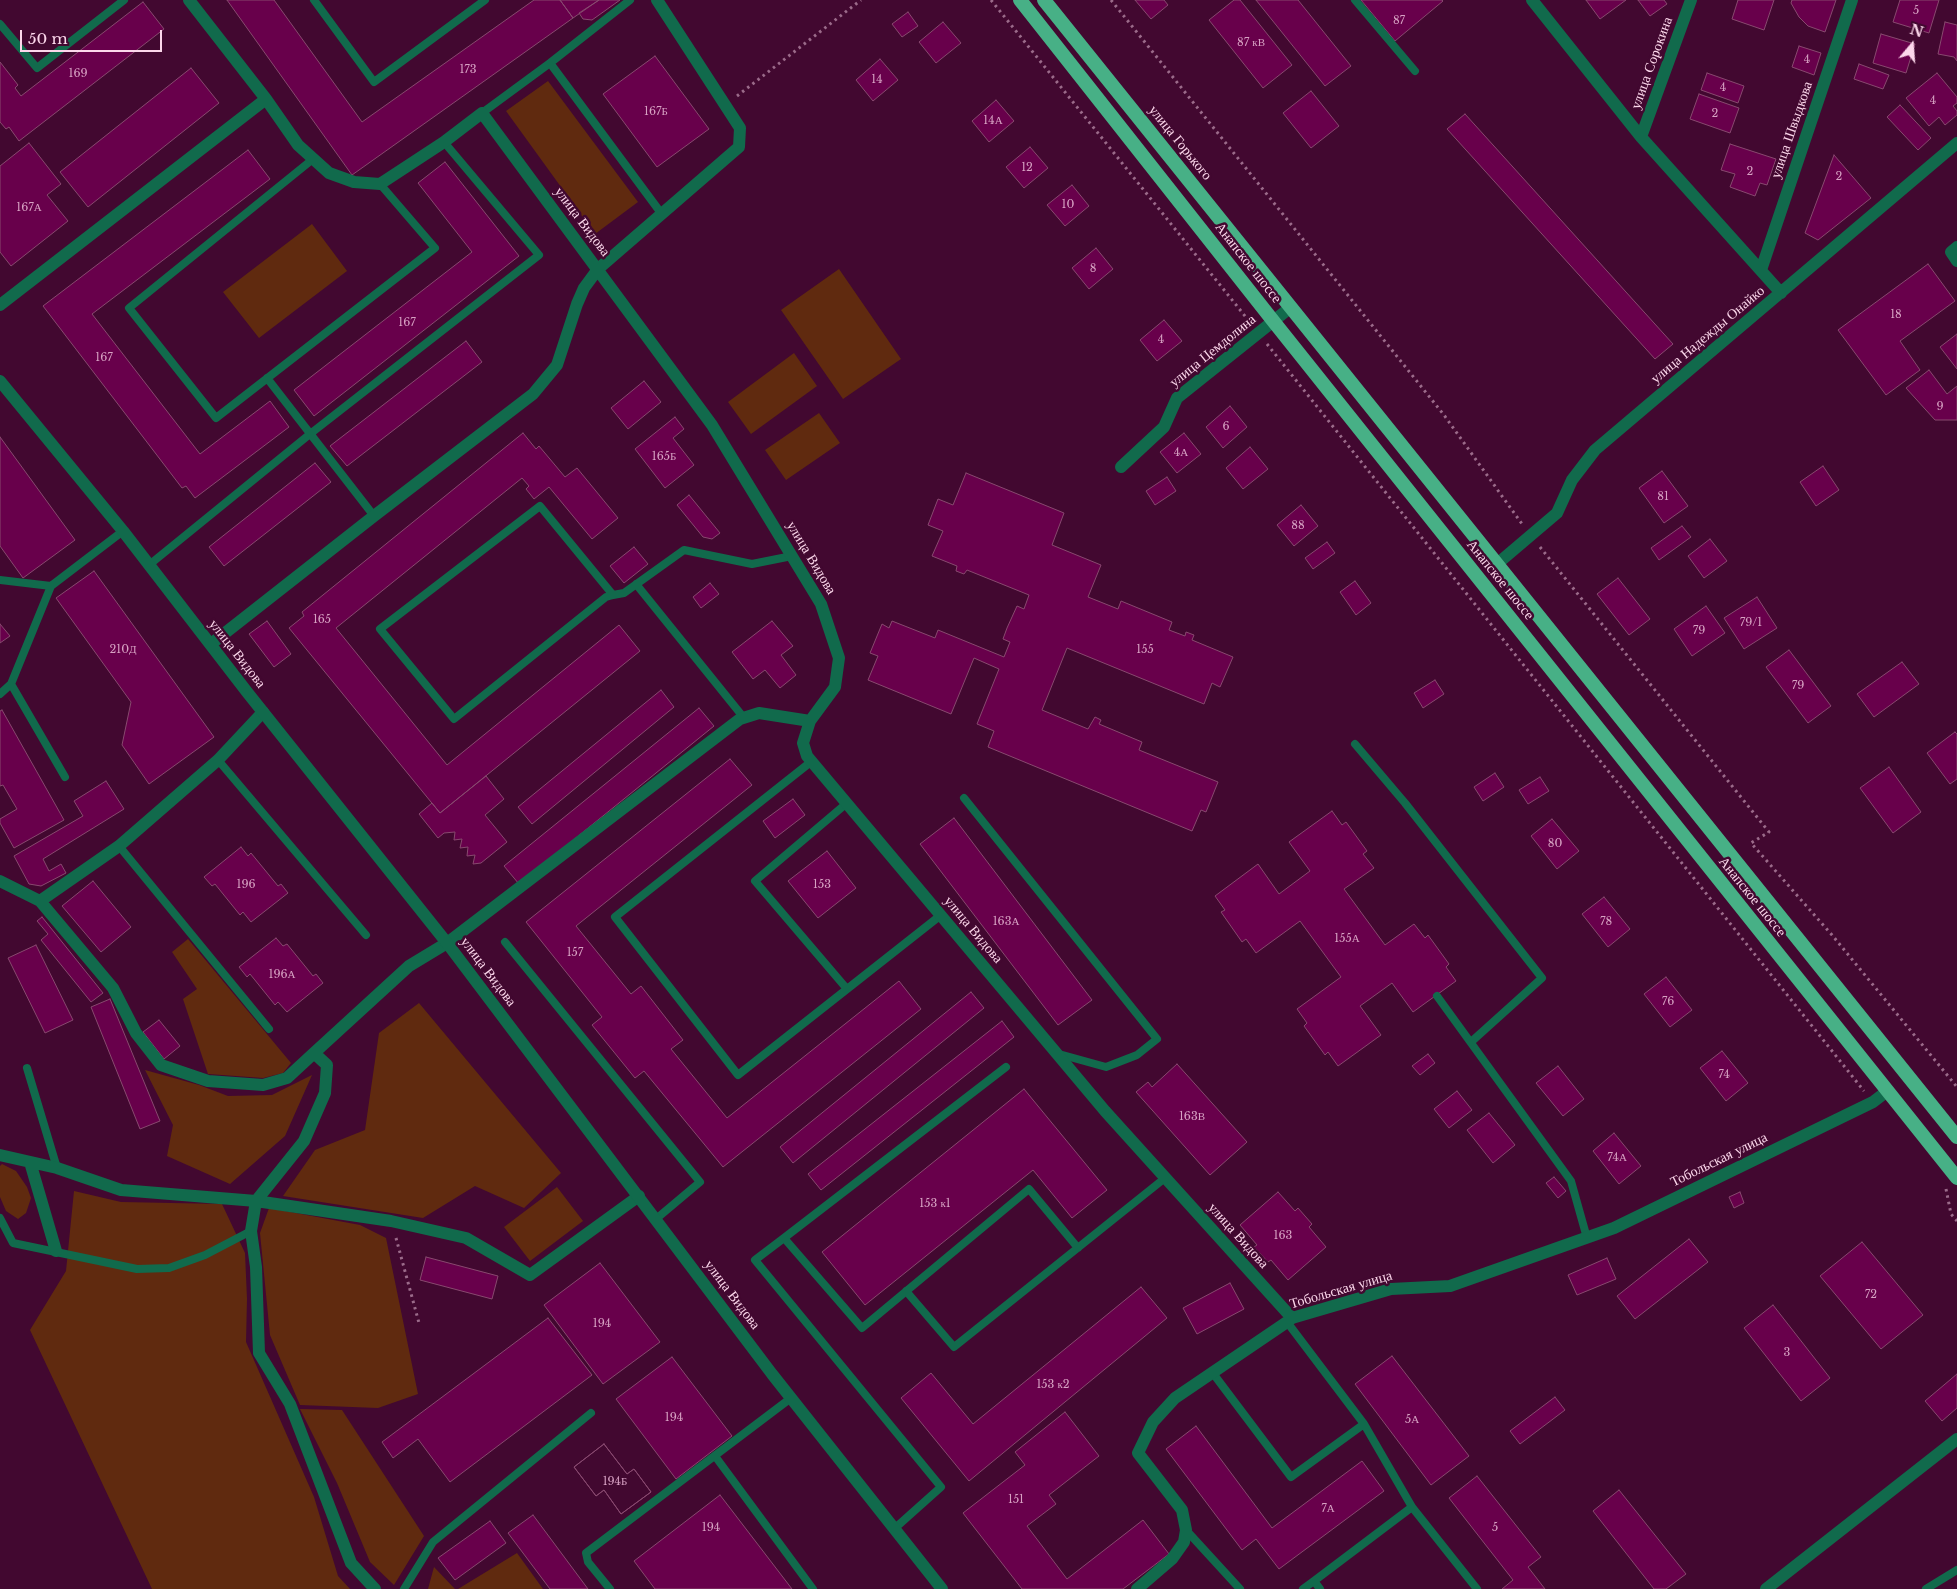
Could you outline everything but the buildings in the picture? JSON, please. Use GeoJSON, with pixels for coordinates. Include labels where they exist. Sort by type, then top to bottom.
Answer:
{"type":"FeatureCollection","features":[{"type":"Feature","properties":{"kind":"highway","name":"Анапское шоссе"},"geometry":{"type":"LineString","coordinates":[[1020,0],[1886,1092],[1957,1178]]}},
{"type":"Feature","properties":{"kind":"highway","name":"улица Горького"},"geometry":{"type":"LineString","coordinates":[[1044,0],[1291,307]]}},
{"type":"Feature","properties":{"kind":"highway","name":"Анапское шоссе"},"geometry":{"type":"LineString","coordinates":[[1291,307],[1957,1137]]}},
{"type":"Feature","properties":{"kind":"street"},"geometry":{"type":"LineString","coordinates":[[189,0],[266,99],[298,145],[329,173],[354,182],[380,184],[444,142],[482,113]]}},
{"type":"Feature","properties":{"kind":"street"},"geometry":{"type":"LineString","coordinates":[[211,644],[533,394],[557,364],[577,304],[584,288],[598,269],[739,147],[740,128],[657,0]]}},
{"type":"Feature","properties":{"kind":"street"},"geometry":{"type":"LineString","coordinates":[[1532,0],[1641,137],[1781,293]]}},
{"type":"Feature","properties":{"kind":"street","name":"улица Сорокина"},"geometry":{"type":"LineString","coordinates":[[1641,137],[1691,0]]}},
{"type":"Feature","properties":{"kind":"street","name":"улица Швыдкова"},"geometry":{"type":"LineString","coordinates":[[1761,270],[1852,0]]}},
{"type":"Feature","properties":{"kind":"street"},"geometry":{"type":"LineString","coordinates":[[0,305],[266,99]]}},
{"type":"Feature","properties":{"kind":"street","name":"улица Видова"},"geometry":{"type":"LineString","coordinates":[[482,113],[712,424],[821,604],[839,658],[835,686],[810,721],[803,743],[807,756],[1057,1054],[1290,1320]]}},
{"type":"Feature","properties":{"kind":"street","name":"улица Надежды Онайко"},"geometry":{"type":"LineString","coordinates":[[1497,564],[1557,513],[1572,480],[1595,450],[1957,142]]}},
{"type":"Feature","properties":{"kind":"street"},"geometry":{"type":"LineString","coordinates":[[1957,247],[1951,252],[1957,261]]}},
{"type":"Feature","properties":{"kind":"street","name":"улица Цемдолина"},"geometry":{"type":"LineString","coordinates":[[1121,467],[1164,427],[1177,398],[1291,307]]}},
{"type":"Feature","properties":{"kind":"street","name":"улица Видова"},"geometry":{"type":"LineString","coordinates":[[0,381],[123,532],[446,943],[791,1398],[942,1589]]}},
{"type":"Feature","properties":{"kind":"street"},"geometry":{"type":"LineString","coordinates":[[40,902],[119,846],[218,760],[263,712]]}},
{"type":"Feature","properties":{"kind":"street"},"geometry":{"type":"LineString","coordinates":[[0,881],[40,902],[113,988],[136,1033],[162,1065],[208,1081],[263,1085],[287,1078],[409,966],[446,943],[740,720],[760,713],[810,721]]}},
{"type":"Feature","properties":{"kind":"street"},"geometry":{"type":"LineString","coordinates":[[314,1052],[327,1065],[325,1093],[304,1141],[256,1201],[251,1231],[256,1267],[259,1353],[290,1404],[351,1563],[376,1589]]}},
{"type":"Feature","properties":{"kind":"street","name":"Тобольская улица"},"geometry":{"type":"LineString","coordinates":[[1186,1530],[1182,1510],[1138,1454],[1153,1422],[1175,1398],[1290,1320],[1392,1288],[1450,1286],[1614,1228],[1873,1102],[1886,1092]]}},
{"type":"Feature","properties":{"kind":"street"},"geometry":{"type":"LineString","coordinates":[[0,1155],[57,1168],[122,1190],[256,1201],[391,1221],[466,1238],[530,1275],[639,1196]]}},
{"type":"Feature","properties":{"kind":"street"},"geometry":{"type":"LineString","coordinates":[[30,1162],[56,1251]]}},
{"type":"Feature","properties":{"kind":"street"},"geometry":{"type":"LineString","coordinates":[[1766,1589],[1957,1439]]}},
{"type":"Feature","properties":{"kind":"street"},"geometry":{"type":"LineString","coordinates":[[1137,1589],[1172,1559],[1184,1542],[1186,1530]]}},
{"type":"Feature","properties":{"kind":"lane"},"geometry":{"type":"LineString","coordinates":[[0,24],[37,68],[124,0]]}},
{"type":"Feature","properties":{"kind":"lane"},"geometry":{"type":"LineString","coordinates":[[314,0],[374,82],[485,0]]}},
{"type":"Feature","properties":{"kind":"lane"},"geometry":{"type":"LineString","coordinates":[[482,113],[550,63],[630,0]]}},
{"type":"Feature","properties":{"kind":"lane"},"geometry":{"type":"LineString","coordinates":[[1355,0],[1415,71]]}},
{"type":"Feature","properties":{"kind":"lane"},"geometry":{"type":"LineString","coordinates":[[550,63],[661,213]]}},
{"type":"Feature","properties":{"kind":"lane"},"geometry":{"type":"LineString","coordinates":[[149,565],[310,434],[539,255],[444,142]]}},
{"type":"Feature","properties":{"kind":"lane"},"geometry":{"type":"LineString","coordinates":[[313,160],[129,308],[216,418],[435,248],[380,184]]}},
{"type":"Feature","properties":{"kind":"lane"},"geometry":{"type":"LineString","coordinates":[[267,378],[374,516]]}},
{"type":"Feature","properties":{"kind":"lane"},"geometry":{"type":"LineString","coordinates":[[613,595],[540,506],[380,629],[454,719],[606,597],[624,593],[684,550],[752,564],[792,556]]}},
{"type":"Feature","properties":{"kind":"lane"},"geometry":{"type":"LineString","coordinates":[[0,694],[11,684],[51,586],[123,532]]}},
{"type":"Feature","properties":{"kind":"lane"},"geometry":{"type":"LineString","coordinates":[[0,580],[51,586]]}},
{"type":"Feature","properties":{"kind":"lane"},"geometry":{"type":"LineString","coordinates":[[636,584],[744,718]]}},
{"type":"Feature","properties":{"kind":"lane"},"geometry":{"type":"LineString","coordinates":[[11,684],[65,777]]}},
{"type":"Feature","properties":{"kind":"lane"},"geometry":{"type":"LineString","coordinates":[[1355,744],[1406,803],[1542,978],[1471,1042]]}},
{"type":"Feature","properties":{"kind":"lane"},"geometry":{"type":"LineString","coordinates":[[218,760],[366,935]]}},
{"type":"Feature","properties":{"kind":"lane"},"geometry":{"type":"LineString","coordinates":[[812,761],[614,917],[738,1076],[941,915]]}},
{"type":"Feature","properties":{"kind":"lane"},"geometry":{"type":"LineString","coordinates":[[964,798],[1157,1039],[1137,1055],[1106,1067],[1057,1054]]}},
{"type":"Feature","properties":{"kind":"lane"},"geometry":{"type":"LineString","coordinates":[[847,803],[755,881],[847,989]]}},
{"type":"Feature","properties":{"kind":"lane"},"geometry":{"type":"LineString","coordinates":[[119,846],[270,1029]]}},
{"type":"Feature","properties":{"kind":"lane"},"geometry":{"type":"LineString","coordinates":[[505,942],[700,1182],[656,1219]]}},
{"type":"Feature","properties":{"kind":"lane"},"geometry":{"type":"LineString","coordinates":[[1438,996],[1571,1181],[1587,1238]]}},
{"type":"Feature","properties":{"kind":"lane"},"geometry":{"type":"LineString","coordinates":[[894,1529],[941,1487],[755,1260],[1006,1067]]}},
{"type":"Feature","properties":{"kind":"lane"},"geometry":{"type":"LineString","coordinates":[[28,1068],[57,1168]]}},
{"type":"Feature","properties":{"kind":"lane"},"geometry":{"type":"LineString","coordinates":[[906,1291],[954,1347],[1165,1178]]}},
{"type":"Feature","properties":{"kind":"lane"},"geometry":{"type":"LineString","coordinates":[[784,1238],[862,1328],[1029,1189],[1078,1248]]}},
{"type":"Feature","properties":{"kind":"lane"},"geometry":{"type":"LineString","coordinates":[[0,1218],[13,1243],[137,1269],[169,1268],[204,1255],[251,1231]]}},
{"type":"Feature","properties":{"kind":"lane"},"geometry":{"type":"LineString","coordinates":[[1290,1320],[1364,1424],[1412,1507],[1477,1589]]}},
{"type":"Feature","properties":{"kind":"lane"},"geometry":{"type":"LineString","coordinates":[[1212,1372],[1291,1477],[1364,1424]]}},
{"type":"Feature","properties":{"kind":"lane"},"geometry":{"type":"LineString","coordinates":[[610,1589],[588,1562],[586,1553],[791,1398]]}},
{"type":"Feature","properties":{"kind":"lane"},"geometry":{"type":"LineString","coordinates":[[404,1589],[432,1542],[591,1413]]}},
{"type":"Feature","properties":{"kind":"lane"},"geometry":{"type":"LineString","coordinates":[[715,1456],[813,1589]]}},
{"type":"Feature","properties":{"kind":"lane"},"geometry":{"type":"LineString","coordinates":[[1303,1589],[1412,1507]]}},
{"type":"Feature","properties":{"kind":"lane"},"geometry":{"type":"LineString","coordinates":[[1186,1530],[1240,1589]]}},
{"type":"Feature","properties":{"kind":"lane"},"geometry":{"type":"LineString","coordinates":[[1926,1589],[1957,1570]]}},
{"type":"Feature","properties":{"kind":"lane"},"geometry":{"type":"LineString","coordinates":[[1314,1581],[1320,1589]]}},
{"type":"Feature","properties":{"kind":"path"},"geometry":{"type":"LineString","coordinates":[[725,106],[861,0]]}},
{"type":"Feature","properties":{"kind":"path"},"geometry":{"type":"LineString","coordinates":[[991,0],[1873,1102]]}},
{"type":"Feature","properties":{"kind":"path"},"geometry":{"type":"LineString","coordinates":[[1111,0],[1444,415],[1531,536],[1769,832],[1751,844],[1832,935],[1957,1087]]}},
{"type":"Feature","properties":{"kind":"path"},"geometry":{"type":"LineString","coordinates":[[391,1221],[419,1324]]}},
{"type":"Feature","properties":{"kind":"shaded area"},"geometry":{"type":"Polygon","coordinates":[[[548,81],[638,202],[595,234],[506,111],[548,81]]]}},
{"type":"Feature","properties":{"kind":"shaded area"},"geometry":{"type":"Polygon","coordinates":[[[312,224],[347,271],[259,338],[223,292],[312,224]]]}},
{"type":"Feature","properties":{"kind":"shaded area"},"geometry":{"type":"Polygon","coordinates":[[[839,269],[901,359],[843,399],[781,310],[839,269]]]}},
{"type":"Feature","properties":{"kind":"shaded area"},"geometry":{"type":"Polygon","coordinates":[[[794,353],[817,386],[751,434],[728,402],[794,353]]]}},
{"type":"Feature","properties":{"kind":"shaded area"},"geometry":{"type":"Polygon","coordinates":[[[819,413],[840,443],[786,480],[765,450],[819,413]]]}},
{"type":"Feature","properties":{"kind":"shaded area"},"geometry":{"type":"Polygon","coordinates":[[[188,939],[291,1063],[283,1073],[263,1078],[208,1074],[183,999],[197,989],[172,952],[188,939]]]}},
{"type":"Feature","properties":{"kind":"shaded area"},"geometry":{"type":"Polygon","coordinates":[[[419,1003],[561,1173],[524,1208],[475,1186],[423,1218],[283,1196],[315,1150],[365,1130],[379,1033],[419,1003]]]}},
{"type":"Feature","properties":{"kind":"shaded area"},"geometry":{"type":"Polygon","coordinates":[[[145,1070],[199,1085],[228,1096],[272,1095],[312,1075],[285,1136],[230,1184],[167,1156],[173,1125],[145,1070]]]}},
{"type":"Feature","properties":{"kind":"shaded area"},"geometry":{"type":"Polygon","coordinates":[[[2,1164],[16,1171],[27,1187],[31,1198],[26,1213],[18,1219],[6,1211],[0,1197],[0,1166],[2,1164]]]}},
{"type":"Feature","properties":{"kind":"shaded area"},"geometry":{"type":"Polygon","coordinates":[[[557,1187],[583,1221],[530,1261],[504,1227],[557,1187]]]}},
{"type":"Feature","properties":{"kind":"shaded area"},"geometry":{"type":"Polygon","coordinates":[[[74,1191],[121,1202],[222,1204],[245,1253],[246,1342],[314,1497],[338,1576],[350,1589],[152,1589],[30,1330],[66,1271],[74,1191]]]}},
{"type":"Feature","properties":{"kind":"shaded area"},"geometry":{"type":"Polygon","coordinates":[[[269,1208],[360,1225],[386,1238],[418,1394],[378,1408],[300,1405],[270,1335],[260,1233],[269,1208]]]}},
{"type":"Feature","properties":{"kind":"shaded area"},"geometry":{"type":"Polygon","coordinates":[[[300,1409],[342,1410],[424,1536],[394,1585],[370,1562],[337,1483],[300,1409]]]}},
{"type":"Feature","properties":{"kind":"shaded area"},"geometry":{"type":"Polygon","coordinates":[[[517,1553],[543,1589],[458,1589],[517,1553]]]}},
{"type":"Feature","properties":{"kind":"shaded area"},"geometry":{"type":"Polygon","coordinates":[[[434,1567],[455,1589],[428,1589],[434,1567]]]}}]}
